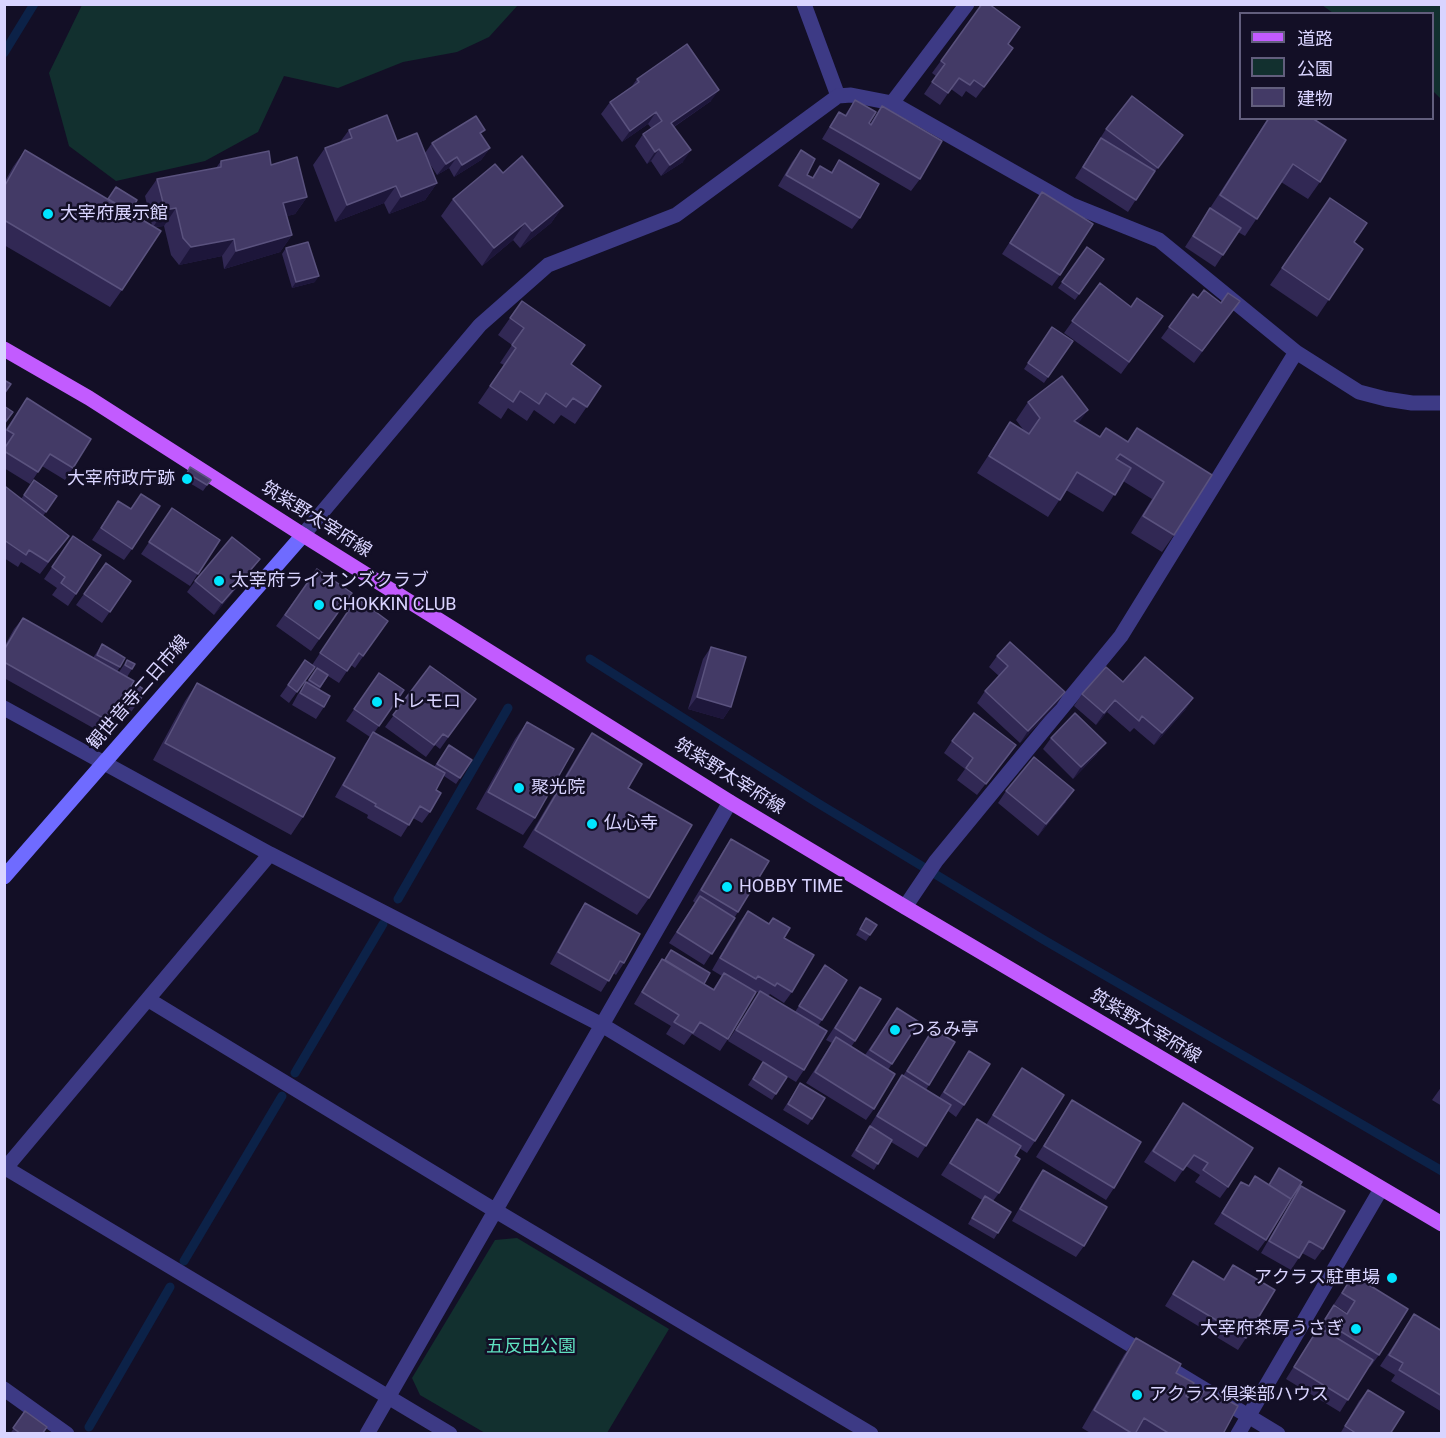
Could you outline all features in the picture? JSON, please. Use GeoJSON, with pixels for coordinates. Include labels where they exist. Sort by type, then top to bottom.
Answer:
{"type":"FeatureCollection","features":[{"type":"Feature","properties":{"kind":"main road","name":"筑紫野太宰府線"},"geometry":{"type":"LineString","coordinates":[[4,349],[89,398],[303,536],[730,802],[905,908],[1442,1224]]}},
{"type":"Feature","properties":{"kind":"main road","name":"観世音寺二日市線"},"geometry":{"type":"LineString","coordinates":[[4,877],[303,536]]}},
{"type":"Feature","properties":{"kind":"street"},"geometry":{"type":"LineString","coordinates":[[804,4],[837,96]]}},
{"type":"Feature","properties":{"kind":"street"},"geometry":{"type":"LineString","coordinates":[[892,103],[967,4]]}},
{"type":"Feature","properties":{"kind":"street"},"geometry":{"type":"LineString","coordinates":[[303,536],[480,325],[548,265],[676,215],[837,96],[851,94],[892,103],[1072,205],[1159,240],[1296,352],[1359,392],[1412,403],[1442,403]]}},
{"type":"Feature","properties":{"kind":"street"},"geometry":{"type":"LineString","coordinates":[[905,908],[936,861],[1121,636],[1296,352]]}},
{"type":"Feature","properties":{"kind":"street"},"geometry":{"type":"LineString","coordinates":[[4,708],[270,854],[602,1025],[1278,1434]]}},
{"type":"Feature","properties":{"kind":"street"},"geometry":{"type":"LineString","coordinates":[[367,1434],[730,802]]}},
{"type":"Feature","properties":{"kind":"street"},"geometry":{"type":"LineString","coordinates":[[270,854],[5,1169],[450,1434]]}},
{"type":"Feature","properties":{"kind":"street"},"geometry":{"type":"LineString","coordinates":[[149,1000],[496,1211],[871,1434]]}},
{"type":"Feature","properties":{"kind":"street"},"geometry":{"type":"LineString","coordinates":[[1239,1434],[1381,1189]]}},
{"type":"Feature","properties":{"kind":"street"},"geometry":{"type":"LineString","coordinates":[[4,1389],[67,1434]]}},
{"type":"Feature","properties":{"kind":"green space"},"geometry":{"type":"Polygon","coordinates":[[[82,4],[518,5],[489,37],[457,52],[403,62],[338,88],[284,76],[258,132],[205,161],[116,181],[69,146],[49,73],[82,4]]]}},
{"type":"Feature","properties":{"kind":"green space"},"geometry":{"type":"Polygon","coordinates":[[[1322,5],[1441,5],[1441,99],[1434,92],[1434,12],[1332,12],[1322,5]]]}},
{"type":"Feature","properties":{"kind":"green space","name":"五反田公園"},"geometry":{"type":"Polygon","coordinates":[[[517,1238],[669,1329],[607,1433],[485,1433],[420,1395],[412,1378],[495,1240],[517,1238]]]}},
{"type":"Feature","properties":{"kind":"building"},"geometry":{"type":"Polygon","coordinates":[[[982,4],[989,4],[1020,27],[1008,44],[1013,48],[984,87],[974,80],[970,85],[959,78],[948,93],[932,82],[945,64],[941,61],[982,4]]]}},
{"type":"Feature","properties":{"kind":"building"},"geometry":{"type":"Polygon","coordinates":[[[687,44],[719,90],[671,123],[691,150],[670,165],[659,149],[655,152],[643,134],[662,121],[656,112],[630,131],[610,102],[639,82],[637,79],[687,44]]]}},
{"type":"Feature","properties":{"kind":"building"},"geometry":{"type":"Polygon","coordinates":[[[1132,96],[1183,135],[1158,168],[1106,129],[1132,96]]]}},
{"type":"Feature","properties":{"kind":"building"},"geometry":{"type":"Polygon","coordinates":[[[855,100],[876,112],[869,123],[871,125],[882,106],[942,141],[920,179],[830,127],[839,112],[846,116],[855,100]]]}},
{"type":"Feature","properties":{"kind":"building"},"geometry":{"type":"Polygon","coordinates":[[[387,115],[397,141],[417,133],[437,183],[401,197],[396,186],[347,205],[325,148],[352,138],[349,130],[387,115]]]}},
{"type":"Feature","properties":{"kind":"building"},"geometry":{"type":"Polygon","coordinates":[[[476,116],[485,130],[480,133],[490,148],[462,165],[457,157],[446,164],[432,143],[476,116]]]}},
{"type":"Feature","properties":{"kind":"building"},"geometry":{"type":"Polygon","coordinates":[[[1268,120],[1315,120],[1346,140],[1320,182],[1293,164],[1257,219],[1220,195],[1268,120]]]}},
{"type":"Feature","properties":{"kind":"building"},"geometry":{"type":"Polygon","coordinates":[[[1101,138],[1155,171],[1136,200],[1083,167],[1101,138]]]}},
{"type":"Feature","properties":{"kind":"building","name":"大宰府展示館"},"geometry":{"type":"Polygon","coordinates":[[[25,150],[161,231],[122,290],[4,220],[4,187],[25,150]]]}},
{"type":"Feature","properties":{"kind":"building"},"geometry":{"type":"Polygon","coordinates":[[[801,150],[815,159],[807,175],[813,178],[820,166],[832,173],[839,160],[879,184],[860,218],[786,175],[801,150]]]}},
{"type":"Feature","properties":{"kind":"building"},"geometry":{"type":"Polygon","coordinates":[[[269,151],[271,165],[297,157],[307,197],[283,203],[292,235],[236,251],[234,239],[191,247],[183,238],[176,208],[165,210],[157,179],[221,167],[221,161],[269,151]]]}},
{"type":"Feature","properties":{"kind":"building"},"geometry":{"type":"Polygon","coordinates":[[[522,156],[563,206],[532,231],[525,223],[494,248],[453,199],[495,164],[503,173],[522,156]]]}},
{"type":"Feature","properties":{"kind":"building"},"geometry":{"type":"Polygon","coordinates":[[[116,187],[137,200],[130,212],[108,199],[116,187]]]}},
{"type":"Feature","properties":{"kind":"building"},"geometry":{"type":"Polygon","coordinates":[[[1042,192],[1093,224],[1060,275],[1010,243],[1042,192]]]}},
{"type":"Feature","properties":{"kind":"building"},"geometry":{"type":"Polygon","coordinates":[[[1330,198],[1367,223],[1354,242],[1363,249],[1329,300],[1282,268],[1330,198]]]}},
{"type":"Feature","properties":{"kind":"building"},"geometry":{"type":"Polygon","coordinates":[[[1210,208],[1241,228],[1223,255],[1193,236],[1210,208]]]}},
{"type":"Feature","properties":{"kind":"building"},"geometry":{"type":"Polygon","coordinates":[[[308,242],[319,276],[296,282],[286,248],[308,242]]]}},
{"type":"Feature","properties":{"kind":"building"},"geometry":{"type":"Polygon","coordinates":[[[1087,247],[1104,259],[1079,294],[1062,282],[1087,247]]]}},
{"type":"Feature","properties":{"kind":"building"},"geometry":{"type":"Polygon","coordinates":[[[1100,283],[1131,307],[1137,298],[1163,316],[1129,362],[1072,321],[1100,283]]]}},
{"type":"Feature","properties":{"kind":"building"},"geometry":{"type":"Polygon","coordinates":[[[1204,290],[1221,303],[1228,293],[1240,301],[1202,351],[1169,327],[1193,294],[1198,298],[1204,290]]]}},
{"type":"Feature","properties":{"kind":"building"},"geometry":{"type":"Polygon","coordinates":[[[522,301],[585,345],[571,364],[601,386],[587,407],[573,398],[566,407],[546,393],[539,404],[520,391],[513,402],[490,386],[516,348],[512,345],[524,328],[510,318],[522,301]]]}},
{"type":"Feature","properties":{"kind":"building"},"geometry":{"type":"Polygon","coordinates":[[[1052,327],[1073,341],[1048,377],[1028,363],[1052,327]]]}},
{"type":"Feature","properties":{"kind":"building"},"geometry":{"type":"Polygon","coordinates":[[[1062,376],[1088,410],[1074,421],[1100,437],[1106,428],[1128,442],[1137,428],[1212,475],[1174,535],[1143,516],[1164,482],[1120,454],[1116,459],[1131,468],[1115,495],[1077,472],[1060,500],[989,456],[1010,422],[1029,434],[1040,418],[1028,402],[1062,376]]]}},
{"type":"Feature","properties":{"kind":"building"},"geometry":{"type":"Polygon","coordinates":[[[4,380],[11,384],[4,394],[4,380]]]}},
{"type":"Feature","properties":{"kind":"building"},"geometry":{"type":"Polygon","coordinates":[[[27,398],[91,439],[73,468],[50,454],[38,472],[4,451],[14,434],[7,430],[27,398]]]}},
{"type":"Feature","properties":{"kind":"building"},"geometry":{"type":"Polygon","coordinates":[[[4,406],[13,412],[4,424],[4,406]]]}},
{"type":"Feature","properties":{"kind":"building"},"geometry":{"type":"Polygon","coordinates":[[[190,467],[211,480],[207,485],[187,473],[190,467]]]}},
{"type":"Feature","properties":{"kind":"building"},"geometry":{"type":"Polygon","coordinates":[[[34,480],[57,496],[46,512],[24,495],[34,480]]]}},
{"type":"Feature","properties":{"kind":"building"},"geometry":{"type":"Polygon","coordinates":[[[6,487],[69,536],[48,562],[29,550],[26,555],[4,540],[4,489],[6,487]]]}},
{"type":"Feature","properties":{"kind":"building"},"geometry":{"type":"Polygon","coordinates":[[[141,494],[160,506],[132,549],[101,528],[118,501],[131,509],[141,494]]]}},
{"type":"Feature","properties":{"kind":"building"},"geometry":{"type":"Polygon","coordinates":[[[172,508],[220,540],[198,574],[149,542],[172,508]]]}},
{"type":"Feature","properties":{"kind":"building"},"geometry":{"type":"Polygon","coordinates":[[[73,536],[101,555],[76,594],[61,583],[65,577],[52,567],[73,536]]]}},
{"type":"Feature","properties":{"kind":"building","name":"太宰府ライオンズクラブ"},"geometry":{"type":"Polygon","coordinates":[[[232,537],[260,559],[222,603],[195,581],[232,537]]]}},
{"type":"Feature","properties":{"kind":"building"},"geometry":{"type":"Polygon","coordinates":[[[106,563],[131,581],[110,612],[84,594],[106,563]]]}},
{"type":"Feature","properties":{"kind":"building"},"geometry":{"type":"Polygon","coordinates":[[[317,569],[352,593],[319,639],[285,615],[317,569]]]}},
{"type":"Feature","properties":{"kind":"building"},"geometry":{"type":"Polygon","coordinates":[[[357,598],[388,621],[363,656],[359,653],[347,671],[320,653],[357,598]]]}},
{"type":"Feature","properties":{"kind":"building"},"geometry":{"type":"Polygon","coordinates":[[[23,618],[134,681],[110,722],[4,662],[4,650],[23,618]]]}},
{"type":"Feature","properties":{"kind":"building"},"geometry":{"type":"Polygon","coordinates":[[[1010,642],[1065,692],[1028,731],[985,691],[1008,666],[997,656],[1010,642]]]}},
{"type":"Feature","properties":{"kind":"building"},"geometry":{"type":"Polygon","coordinates":[[[102,644],[125,658],[120,667],[97,655],[102,644]]]}},
{"type":"Feature","properties":{"kind":"building"},"geometry":{"type":"Polygon","coordinates":[[[711,647],[746,657],[731,707],[697,697],[711,647]]]}},
{"type":"Feature","properties":{"kind":"building"},"geometry":{"type":"Polygon","coordinates":[[[1145,657],[1193,698],[1162,733],[1142,716],[1139,721],[1115,700],[1104,713],[1082,694],[1106,667],[1123,682],[1145,657]]]}},
{"type":"Feature","properties":{"kind":"building"},"geometry":{"type":"Polygon","coordinates":[[[127,660],[135,664],[132,669],[125,665],[127,660]]]}},
{"type":"Feature","properties":{"kind":"building"},"geometry":{"type":"Polygon","coordinates":[[[305,660],[315,667],[297,692],[288,685],[305,660]]]}},
{"type":"Feature","properties":{"kind":"building"},"geometry":{"type":"Polygon","coordinates":[[[430,666],[476,699],[448,737],[443,734],[434,745],[393,715],[430,666]]]}},
{"type":"Feature","properties":{"kind":"building"},"geometry":{"type":"Polygon","coordinates":[[[317,668],[328,675],[320,687],[309,680],[317,668]]]}},
{"type":"Feature","properties":{"kind":"building"},"geometry":{"type":"Polygon","coordinates":[[[379,673],[404,690],[379,726],[354,709],[379,673]]]}},
{"type":"Feature","properties":{"kind":"building"},"geometry":{"type":"Polygon","coordinates":[[[306,682],[330,696],[324,707],[300,693],[306,682]]]}},
{"type":"Feature","properties":{"kind":"building"},"geometry":{"type":"Polygon","coordinates":[[[197,683],[335,758],[303,817],[165,743],[197,683]]]}},
{"type":"Feature","properties":{"kind":"building"},"geometry":{"type":"Polygon","coordinates":[[[138,685],[146,691],[137,704],[129,698],[138,685]]]}},
{"type":"Feature","properties":{"kind":"building"},"geometry":{"type":"Polygon","coordinates":[[[974,713],[1016,745],[986,784],[966,768],[973,758],[952,741],[974,713]]]}},
{"type":"Feature","properties":{"kind":"building"},"geometry":{"type":"Polygon","coordinates":[[[1075,713],[1106,743],[1081,767],[1051,738],[1075,713]]]}},
{"type":"Feature","properties":{"kind":"building","name":"聚光院"},"geometry":{"type":"Polygon","coordinates":[[[527,722],[574,749],[535,818],[488,792],[527,722]]]}},
{"type":"Feature","properties":{"kind":"building"},"geometry":{"type":"Polygon","coordinates":[[[373,732],[445,773],[436,790],[441,793],[430,812],[420,806],[409,825],[343,785],[373,732]]]}},
{"type":"Feature","properties":{"kind":"building","name":"仏心寺"},"geometry":{"type":"Polygon","coordinates":[[[592,733],[642,764],[628,788],[692,825],[649,898],[535,830],[592,733]]]}},
{"type":"Feature","properties":{"kind":"building"},"geometry":{"type":"Polygon","coordinates":[[[449,745],[472,760],[460,778],[437,764],[449,745]]]}},
{"type":"Feature","properties":{"kind":"building"},"geometry":{"type":"Polygon","coordinates":[[[1034,757],[1074,790],[1046,824],[1006,791],[1034,757]]]}},
{"type":"Feature","properties":{"kind":"building","name":"HOBBY TIME"},"geometry":{"type":"Polygon","coordinates":[[[731,839],[769,861],[738,912],[701,890],[731,839]]]}},
{"type":"Feature","properties":{"kind":"building"},"geometry":{"type":"Polygon","coordinates":[[[700,896],[735,918],[712,954],[677,932],[700,896]]]}},
{"type":"Feature","properties":{"kind":"building"},"geometry":{"type":"Polygon","coordinates":[[[585,903],[640,934],[624,963],[620,961],[609,981],[558,952],[585,903]]]}},
{"type":"Feature","properties":{"kind":"building"},"geometry":{"type":"Polygon","coordinates":[[[748,911],[769,924],[773,918],[790,928],[784,938],[814,955],[792,992],[777,983],[775,986],[758,976],[756,979],[720,958],[748,911]]]}},
{"type":"Feature","properties":{"kind":"building"},"geometry":{"type":"Polygon","coordinates":[[[866,918],[877,925],[870,935],[860,929],[866,918]]]}},
{"type":"Feature","properties":{"kind":"building"},"geometry":{"type":"Polygon","coordinates":[[[671,950],[710,973],[704,984],[665,960],[671,950]]]}},
{"type":"Feature","properties":{"kind":"building"},"geometry":{"type":"Polygon","coordinates":[[[662,959],[714,990],[724,973],[756,992],[728,1039],[700,1022],[693,1033],[674,1022],[679,1015],[642,992],[662,959]]]}},
{"type":"Feature","properties":{"kind":"building"},"geometry":{"type":"Polygon","coordinates":[[[825,965],[847,980],[822,1020],[799,1006],[825,965]]]}},
{"type":"Feature","properties":{"kind":"building"},"geometry":{"type":"Polygon","coordinates":[[[860,987],[881,999],[855,1041],[835,1028],[860,987]]]}},
{"type":"Feature","properties":{"kind":"building"},"geometry":{"type":"Polygon","coordinates":[[[760,991],[827,1031],[804,1070],[736,1030],[760,991]]]}},
{"type":"Feature","properties":{"kind":"building"},"geometry":{"type":"Polygon","coordinates":[[[897,1008],[919,1022],[892,1064],[870,1050],[897,1008]]]}},
{"type":"Feature","properties":{"kind":"building"},"geometry":{"type":"Polygon","coordinates":[[[933,1029],[955,1042],[929,1085],[907,1071],[933,1029]]]}},
{"type":"Feature","properties":{"kind":"building"},"geometry":{"type":"Polygon","coordinates":[[[836,1037],[895,1074],[874,1109],[815,1072],[836,1037]]]}},
{"type":"Feature","properties":{"kind":"building"},"geometry":{"type":"Polygon","coordinates":[[[969,1051],[990,1064],[964,1105],[944,1092],[969,1051]]]}},
{"type":"Feature","properties":{"kind":"building"},"geometry":{"type":"Polygon","coordinates":[[[763,1062],[787,1077],[776,1094],[753,1079],[763,1062]]]}},
{"type":"Feature","properties":{"kind":"building"},"geometry":{"type":"Polygon","coordinates":[[[1022,1068],[1064,1095],[1035,1141],[993,1115],[1022,1068]]]}},
{"type":"Feature","properties":{"kind":"building"},"geometry":{"type":"Polygon","coordinates":[[[902,1075],[951,1105],[926,1146],[877,1116],[902,1075]]]}},
{"type":"Feature","properties":{"kind":"building"},"geometry":{"type":"Polygon","coordinates":[[[800,1083],[825,1098],[812,1119],[788,1104],[800,1083]]]}},
{"type":"Feature","properties":{"kind":"building"},"geometry":{"type":"Polygon","coordinates":[[[1072,1100],[1141,1142],[1114,1188],[1044,1146],[1072,1100]]]}},
{"type":"Feature","properties":{"kind":"building"},"geometry":{"type":"Polygon","coordinates":[[[1183,1103],[1253,1148],[1228,1187],[1203,1170],[1208,1163],[1194,1155],[1183,1170],[1153,1151],[1183,1103]]]}},
{"type":"Feature","properties":{"kind":"building"},"geometry":{"type":"Polygon","coordinates":[[[977,1119],[1021,1146],[1015,1156],[1020,1159],[999,1193],[950,1163],[977,1119]]]}},
{"type":"Feature","properties":{"kind":"building"},"geometry":{"type":"Polygon","coordinates":[[[870,1126],[892,1140],[878,1164],[856,1150],[870,1126]]]}},
{"type":"Feature","properties":{"kind":"building"},"geometry":{"type":"Polygon","coordinates":[[[1279,1168],[1302,1182],[1291,1199],[1269,1185],[1279,1168]]]}},
{"type":"Feature","properties":{"kind":"building"},"geometry":{"type":"Polygon","coordinates":[[[1043,1170],[1107,1207],[1084,1246],[1020,1209],[1043,1170]]]}},
{"type":"Feature","properties":{"kind":"building"},"geometry":{"type":"Polygon","coordinates":[[[1255,1176],[1291,1199],[1266,1240],[1222,1213],[1241,1182],[1249,1186],[1255,1176]]]}},
{"type":"Feature","properties":{"kind":"building"},"geometry":{"type":"Polygon","coordinates":[[[1301,1186],[1345,1211],[1323,1249],[1309,1241],[1299,1258],[1269,1241],[1301,1186]]]}},
{"type":"Feature","properties":{"kind":"building"},"geometry":{"type":"Polygon","coordinates":[[[985,1196],[1011,1212],[998,1233],[972,1218],[985,1196]]]}},
{"type":"Feature","properties":{"kind":"building"},"geometry":{"type":"Polygon","coordinates":[[[1193,1261],[1224,1280],[1233,1265],[1275,1290],[1246,1338],[1173,1294],[1193,1261]]]}},
{"type":"Feature","properties":{"kind":"building","name":"大宰府茶房うさぎ"},"geometry":{"type":"Polygon","coordinates":[[[1353,1275],[1408,1309],[1379,1355],[1324,1321],[1334,1305],[1347,1314],[1355,1301],[1342,1293],[1353,1275]]]}},
{"type":"Feature","properties":{"kind":"building"},"geometry":{"type":"Polygon","coordinates":[[[1414,1314],[1442,1331],[1442,1396],[1399,1370],[1403,1363],[1389,1355],[1414,1314]]]}},
{"type":"Feature","properties":{"kind":"building"},"geometry":{"type":"Polygon","coordinates":[[[1319,1327],[1373,1360],[1348,1400],[1294,1367],[1319,1327]]]}},
{"type":"Feature","properties":{"kind":"building","name":"アクラス倶楽部ハウス"},"geometry":{"type":"Polygon","coordinates":[[[1136,1338],[1181,1364],[1176,1373],[1194,1383],[1186,1396],[1197,1402],[1206,1388],[1238,1406],[1223,1434],[1170,1434],[1144,1418],[1133,1434],[1094,1410],[1136,1338]]]}},
{"type":"Feature","properties":{"kind":"building"},"geometry":{"type":"Polygon","coordinates":[[[1368,1390],[1404,1412],[1390,1434],[1357,1434],[1345,1426],[1368,1390]]]}},
{"type":"Feature","properties":{"kind":"building"},"geometry":{"type":"Polygon","coordinates":[[[25,1411],[47,1427],[42,1434],[21,1434],[13,1428],[25,1411]]]}},
{"type":"Feature","properties":{"kind":"waterway"},"geometry":{"type":"LineString","coordinates":[[4,53],[34,4]]}},
{"type":"Feature","properties":{"kind":"waterway"},"geometry":{"type":"LineString","coordinates":[[590,659],[816,802],[1044,940],[1442,1171]]}},
{"type":"Feature","properties":{"kind":"waterway"},"geometry":{"type":"LineString","coordinates":[[398,899],[508,708]]}},
{"type":"Feature","properties":{"kind":"waterway"},"geometry":{"type":"LineString","coordinates":[[295,1073],[383,924]]}},
{"type":"Feature","properties":{"kind":"waterway"},"geometry":{"type":"LineString","coordinates":[[184,1261],[282,1096]]}},
{"type":"Feature","properties":{"kind":"waterway"},"geometry":{"type":"LineString","coordinates":[[89,1427],[170,1287]]}},
{"type":"Feature","properties":{"kind":"place","name":"大宰府展示館"},"geometry":{"type":"Point","coordinates":[48,214]}},
{"type":"Feature","properties":{"kind":"place","name":"大宰府政庁跡"},"geometry":{"type":"Point","coordinates":[187,479]}},
{"type":"Feature","properties":{"kind":"place","name":"太宰府ライオンズクラブ"},"geometry":{"type":"Point","coordinates":[219,581]}},
{"type":"Feature","properties":{"kind":"place","name":"CHOKKIN CLUB"},"geometry":{"type":"Point","coordinates":[319,605]}},
{"type":"Feature","properties":{"kind":"place","name":"トレモロ"},"geometry":{"type":"Point","coordinates":[377,702]}},
{"type":"Feature","properties":{"kind":"place","name":"聚光院"},"geometry":{"type":"Point","coordinates":[519,788]}},
{"type":"Feature","properties":{"kind":"place","name":"仏心寺"},"geometry":{"type":"Point","coordinates":[592,824]}},
{"type":"Feature","properties":{"kind":"place","name":"HOBBY TIME"},"geometry":{"type":"Point","coordinates":[727,887]}},
{"type":"Feature","properties":{"kind":"place","name":"つるみ亭"},"geometry":{"type":"Point","coordinates":[895,1030]}},
{"type":"Feature","properties":{"kind":"place","name":"アクラス駐車場"},"geometry":{"type":"Point","coordinates":[1392,1278]}},
{"type":"Feature","properties":{"kind":"place","name":"大宰府茶房うさぎ"},"geometry":{"type":"Point","coordinates":[1356,1329]}},
{"type":"Feature","properties":{"kind":"place","name":"アクラス倶楽部ハウス"},"geometry":{"type":"Point","coordinates":[1137,1395]}}]}
